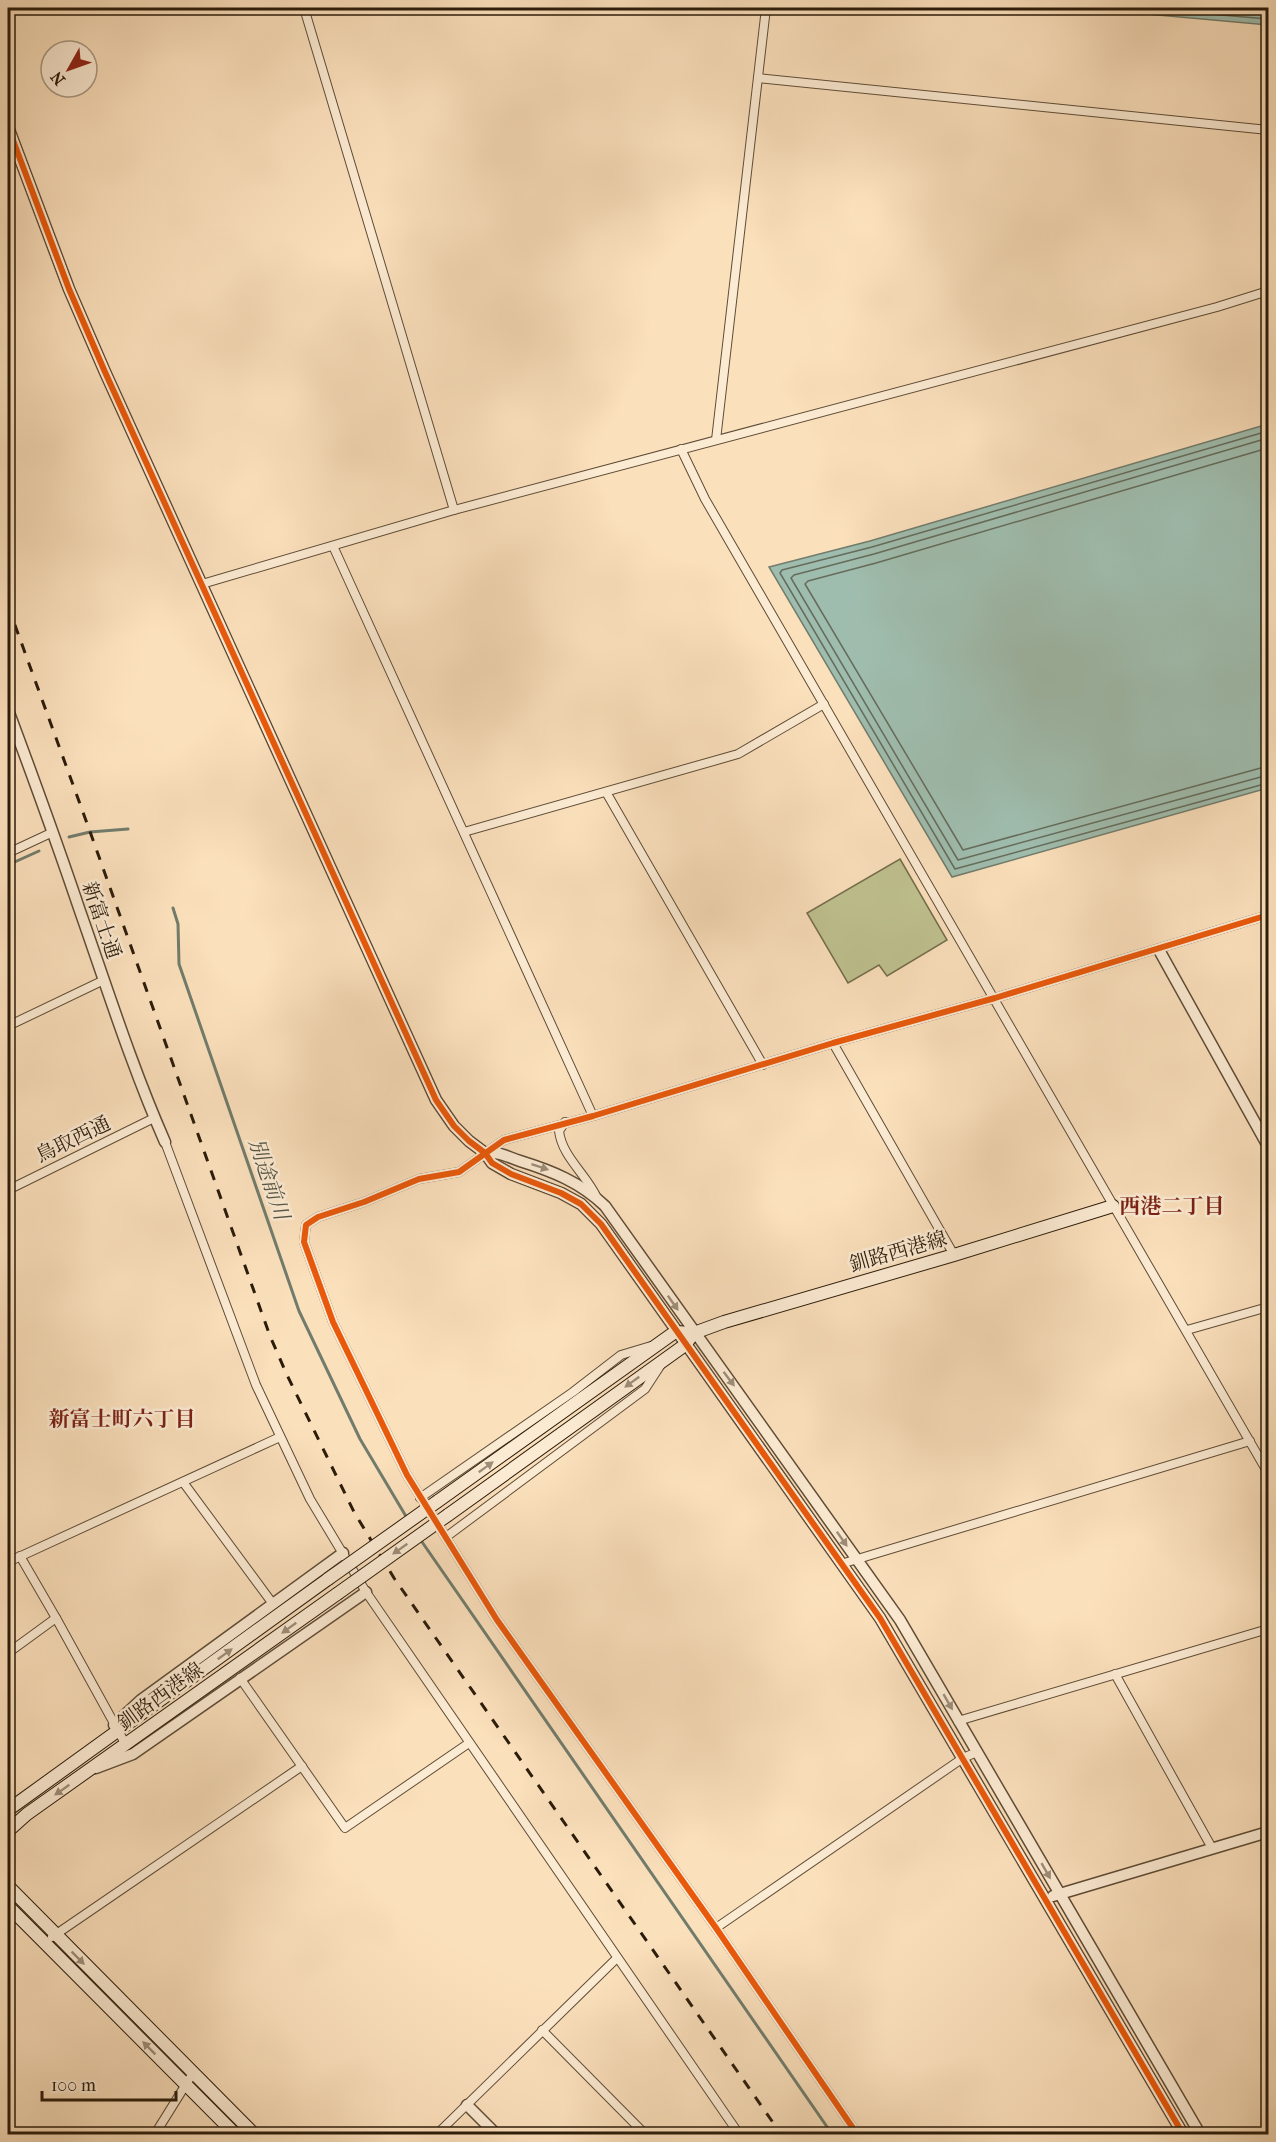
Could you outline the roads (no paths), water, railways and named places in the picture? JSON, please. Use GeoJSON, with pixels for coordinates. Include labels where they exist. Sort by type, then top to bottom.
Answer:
{"type":"FeatureCollection","features":[{"type":"Feature","properties":{"kind":"main road","name":"釧路西港線"},"geometry":{"type":"LineString","coordinates":[[675,1332],[694,1333],[724,1322],[1113,1206]]}},
{"type":"Feature","properties":{"kind":"main road"},"geometry":{"type":"LineString","coordinates":[[657,1345],[675,1332]]}},
{"type":"Feature","properties":{"kind":"main road"},"geometry":{"type":"LineString","coordinates":[[666,1358],[685,1345],[694,1333]]}},
{"type":"Feature","properties":{"kind":"main road","name":"釧路西港線"},"geometry":{"type":"LineString","coordinates":[[8,1810],[116,1728],[657,1345]]}},
{"type":"Feature","properties":{"kind":"main road","name":"釧路西港線"},"geometry":{"type":"LineString","coordinates":[[8,1831],[27,1814],[666,1358]]}},
{"type":"Feature","properties":{"kind":"main road"},"geometry":{"type":"LineString","coordinates":[[8,1886],[254,2134]]}},
{"type":"Feature","properties":{"kind":"main road"},"geometry":{"type":"LineString","coordinates":[[8,1906],[235,2134]]}},
{"type":"Feature","properties":{"kind":"street"},"geometry":{"type":"LineString","coordinates":[[304,8],[454,510]]}},
{"type":"Feature","properties":{"kind":"street"},"geometry":{"type":"LineString","coordinates":[[716,440],[766,8]]}},
{"type":"Feature","properties":{"kind":"street"},"geometry":{"type":"LineString","coordinates":[[759,78],[1269,130]]}},
{"type":"Feature","properties":{"kind":"street"},"geometry":{"type":"LineString","coordinates":[[8,127],[69,289],[436,1100],[454,1126],[492,1163],[581,1204],[601,1224],[675,1332],[880,1618],[1183,2134]]}},
{"type":"Feature","properties":{"kind":"street"},"geometry":{"type":"LineString","coordinates":[[202,584],[454,510],[1269,291]]}},
{"type":"Feature","properties":{"kind":"street"},"geometry":{"type":"LineString","coordinates":[[681,449],[705,499],[1269,1473]]}},
{"type":"Feature","properties":{"kind":"street"},"geometry":{"type":"LineString","coordinates":[[333,546],[592,1116]]}},
{"type":"Feature","properties":{"kind":"street"},"geometry":{"type":"LineString","coordinates":[[464,832],[738,754],[824,704]]}},
{"type":"Feature","properties":{"kind":"street","name":"新富士通"},"geometry":{"type":"LineString","coordinates":[[8,710],[54,832],[154,1118],[165,1142]]}},
{"type":"Feature","properties":{"kind":"street"},"geometry":{"type":"LineString","coordinates":[[606,792],[763,1065]]}},
{"type":"Feature","properties":{"kind":"street"},"geometry":{"type":"LineString","coordinates":[[8,853],[54,832]]}},
{"type":"Feature","properties":{"kind":"street"},"geometry":{"type":"LineString","coordinates":[[857,2134],[717,1928],[497,1620],[420,1498],[333,1322],[304,1242],[306,1225],[318,1216],[364,1202],[419,1179],[459,1172],[504,1140],[1159,950],[1269,915]]}},
{"type":"Feature","properties":{"kind":"street"},"geometry":{"type":"LineString","coordinates":[[1159,950],[1269,1146]]}},
{"type":"Feature","properties":{"kind":"street"},"geometry":{"type":"LineString","coordinates":[[8,1026],[104,980]]}},
{"type":"Feature","properties":{"kind":"street"},"geometry":{"type":"LineString","coordinates":[[833,1043],[954,1255]]}},
{"type":"Feature","properties":{"kind":"street","name":"鳥取西通"},"geometry":{"type":"LineString","coordinates":[[8,1190],[154,1118]]}},
{"type":"Feature","properties":{"kind":"street"},"geometry":{"type":"LineString","coordinates":[[565,1122],[559,1131],[561,1144],[900,1620],[1200,2134]]}},
{"type":"Feature","properties":{"kind":"street"},"geometry":{"type":"LineString","coordinates":[[165,1142],[244,1352],[280,1437],[310,1499],[366,1592],[739,2134]]}},
{"type":"Feature","properties":{"kind":"street"},"geometry":{"type":"LineString","coordinates":[[484,1153],[499,1152],[557,1173],[581,1186],[598,1199]]}},
{"type":"Feature","properties":{"kind":"street"},"geometry":{"type":"LineString","coordinates":[[1187,1330],[1269,1307]]}},
{"type":"Feature","properties":{"kind":"street"},"geometry":{"type":"LineString","coordinates":[[420,1498],[573,1392],[621,1355],[657,1345]]}},
{"type":"Feature","properties":{"kind":"street"},"geometry":{"type":"LineString","coordinates":[[446,1537],[645,1389],[666,1358]]}},
{"type":"Feature","properties":{"kind":"street"},"geometry":{"type":"LineString","coordinates":[[8,1562],[280,1437]]}},
{"type":"Feature","properties":{"kind":"street"},"geometry":{"type":"LineString","coordinates":[[841,1564],[1250,1441]]}},
{"type":"Feature","properties":{"kind":"street"},"geometry":{"type":"LineString","coordinates":[[183,1482],[273,1604]]}},
{"type":"Feature","properties":{"kind":"street"},"geometry":{"type":"LineString","coordinates":[[116,1728],[141,1700],[343,1553]]}},
{"type":"Feature","properties":{"kind":"street"},"geometry":{"type":"LineString","coordinates":[[20,1556],[57,1617],[126,1745]]}},
{"type":"Feature","properties":{"kind":"street"},"geometry":{"type":"LineString","coordinates":[[90,1770],[133,1754],[366,1592]]}},
{"type":"Feature","properties":{"kind":"street"},"geometry":{"type":"LineString","coordinates":[[8,1653],[57,1617]]}},
{"type":"Feature","properties":{"kind":"street"},"geometry":{"type":"LineString","coordinates":[[958,1721],[1269,1629]]}},
{"type":"Feature","properties":{"kind":"street"},"geometry":{"type":"LineString","coordinates":[[1115,1674],[1212,1848]]}},
{"type":"Feature","properties":{"kind":"street"},"geometry":{"type":"LineString","coordinates":[[240,1678],[345,1828],[469,1743]]}},
{"type":"Feature","properties":{"kind":"street"},"geometry":{"type":"LineString","coordinates":[[717,1928],[963,1758],[976,1752]]}},
{"type":"Feature","properties":{"kind":"street"},"geometry":{"type":"LineString","coordinates":[[44,1943],[302,1766]]}},
{"type":"Feature","properties":{"kind":"street"},"geometry":{"type":"LineString","coordinates":[[1046,1899],[1059,1893],[1269,1832]]}},
{"type":"Feature","properties":{"kind":"street"},"geometry":{"type":"LineString","coordinates":[[437,2134],[617,1958]]}},
{"type":"Feature","properties":{"kind":"street"},"geometry":{"type":"LineString","coordinates":[[542,2031],[645,2134]]}},
{"type":"Feature","properties":{"kind":"street"},"geometry":{"type":"LineString","coordinates":[[155,2134],[193,2073]]}},
{"type":"Feature","properties":{"kind":"street"},"geometry":{"type":"LineString","coordinates":[[467,2105],[496,2134]]}},
{"type":"Feature","properties":{"kind":"water"},"geometry":{"type":"Polygon","coordinates":[[[1075,8],[1268,8],[1268,25],[1091,9],[1075,8]]]}},
{"type":"Feature","properties":{"kind":"water"},"geometry":{"type":"Polygon","coordinates":[[[1268,424],[1268,788],[952,877],[769,567],[870,541],[1268,424]]]}},
{"type":"Feature","properties":{"kind":"waterway","name":"別途前川"},"geometry":{"type":"LineString","coordinates":[[69,837],[90,832],[128,829]]}},
{"type":"Feature","properties":{"kind":"waterway","name":"別途前川"},"geometry":{"type":"LineString","coordinates":[[8,865],[39,851]]}},
{"type":"Feature","properties":{"kind":"waterway","name":"別途前川"},"geometry":{"type":"LineString","coordinates":[[173,908],[178,924],[179,964],[299,1311],[360,1439],[407,1518]]}},
{"type":"Feature","properties":{"kind":"waterway","name":"別途前川"},"geometry":{"type":"LineString","coordinates":[[420,1539],[832,2134]]}},
{"type":"Feature","properties":{"kind":"railway"},"geometry":{"type":"LineString","coordinates":[[8,606],[270,1336],[354,1512],[394,1578],[781,2134]]}},
{"type":"Feature","properties":{"kind":"district","name":"西港二丁目"},"geometry":{"type":"Point","coordinates":[1172,1206]}},
{"type":"Feature","properties":{"kind":"district","name":"新富士町六丁目"},"geometry":{"type":"Point","coordinates":[122,1419]}}]}
